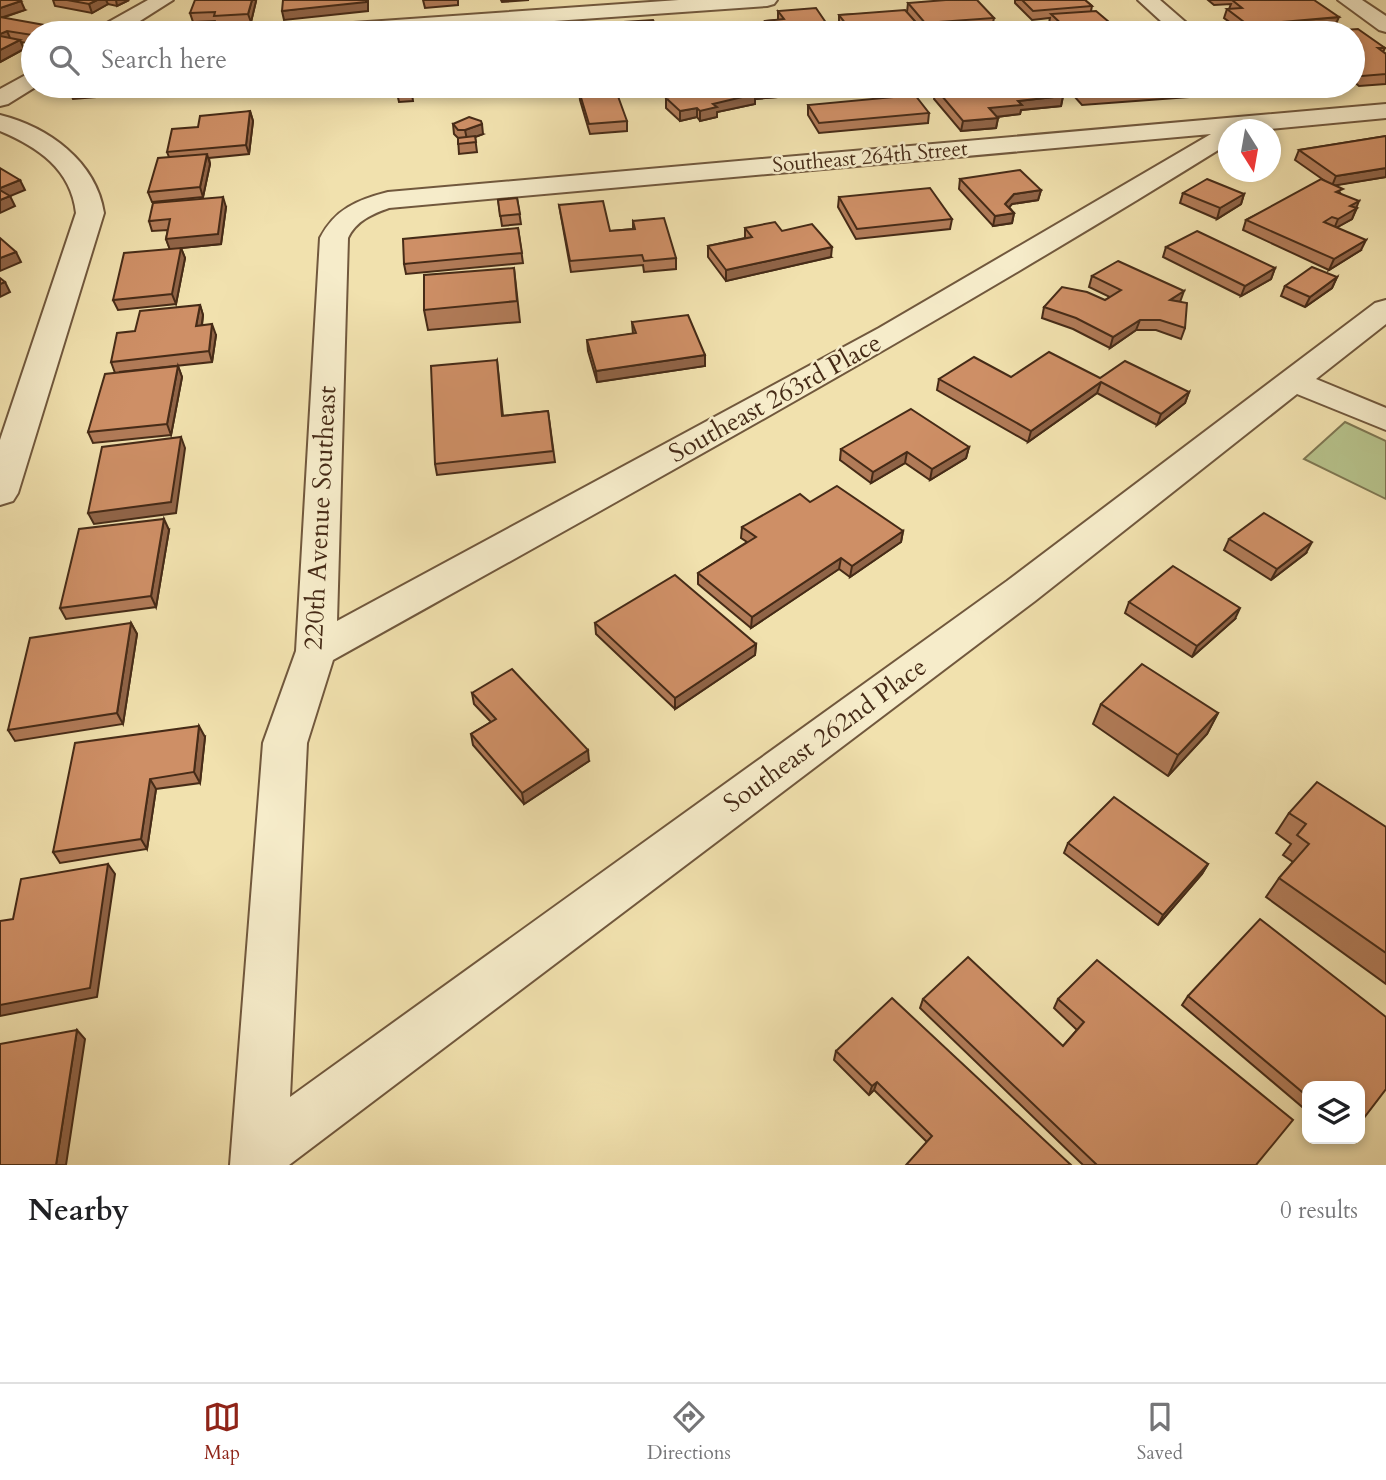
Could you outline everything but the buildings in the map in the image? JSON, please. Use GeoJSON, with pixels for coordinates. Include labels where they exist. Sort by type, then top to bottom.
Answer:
{"type":"FeatureCollection","features":[{"type":"Feature","properties":{"kind":"street"},"geometry":{"type":"LineString","coordinates":[[127,21],[163,0]]}},
{"type":"Feature","properties":{"kind":"street"},"geometry":{"type":"LineString","coordinates":[[467,21],[767,0]]}},
{"type":"Feature","properties":{"kind":"street"},"geometry":{"type":"LineString","coordinates":[[1148,0],[1173,21]]}},
{"type":"Feature","properties":{"kind":"street"},"geometry":{"type":"LineString","coordinates":[[1348,0],[1384,23]]}},
{"type":"Feature","properties":{"kind":"street"},"geometry":{"type":"LineString","coordinates":[[0,99],[21,86]]}},
{"type":"Feature","properties":{"kind":"street","name":"Southeast 264th Street"},"geometry":{"type":"LineString","coordinates":[[1281,124],[1386,111]]}},
{"type":"Feature","properties":{"kind":"street"},"geometry":{"type":"LineString","coordinates":[[0,122],[41,140],[60,152],[72,166],[89,200],[90,213],[0,493]]}},
{"type":"Feature","properties":{"kind":"street","name":"Southeast 264th Street"},"geometry":{"type":"LineString","coordinates":[[356,211],[388,200],[1218,131]]}},
{"type":"Feature","properties":{"kind":"street","name":"Southeast 263rd Place"},"geometry":{"type":"LineString","coordinates":[[316,651],[838,364],[1140,189],[1218,140]]}},
{"type":"Feature","properties":{"kind":"street","name":"220th Avenue Southeast"},"geometry":{"type":"LineString","coordinates":[[259,1159],[285,743],[316,651],[334,238],[340,223],[356,211]]}},
{"type":"Feature","properties":{"kind":"street","name":"Southeast 262nd Place"},"geometry":{"type":"LineString","coordinates":[[259,1159],[1021,591],[1386,309]]}},
{"type":"Feature","properties":{"kind":"street"},"geometry":{"type":"LineString","coordinates":[[1293,381],[1386,420]]}},
{"type":"Feature","properties":{"kind":"green space"},"geometry":{"type":"Polygon","coordinates":[[[1345,422],[1386,441],[1386,499],[1304,459],[1345,422]]]}}]}
